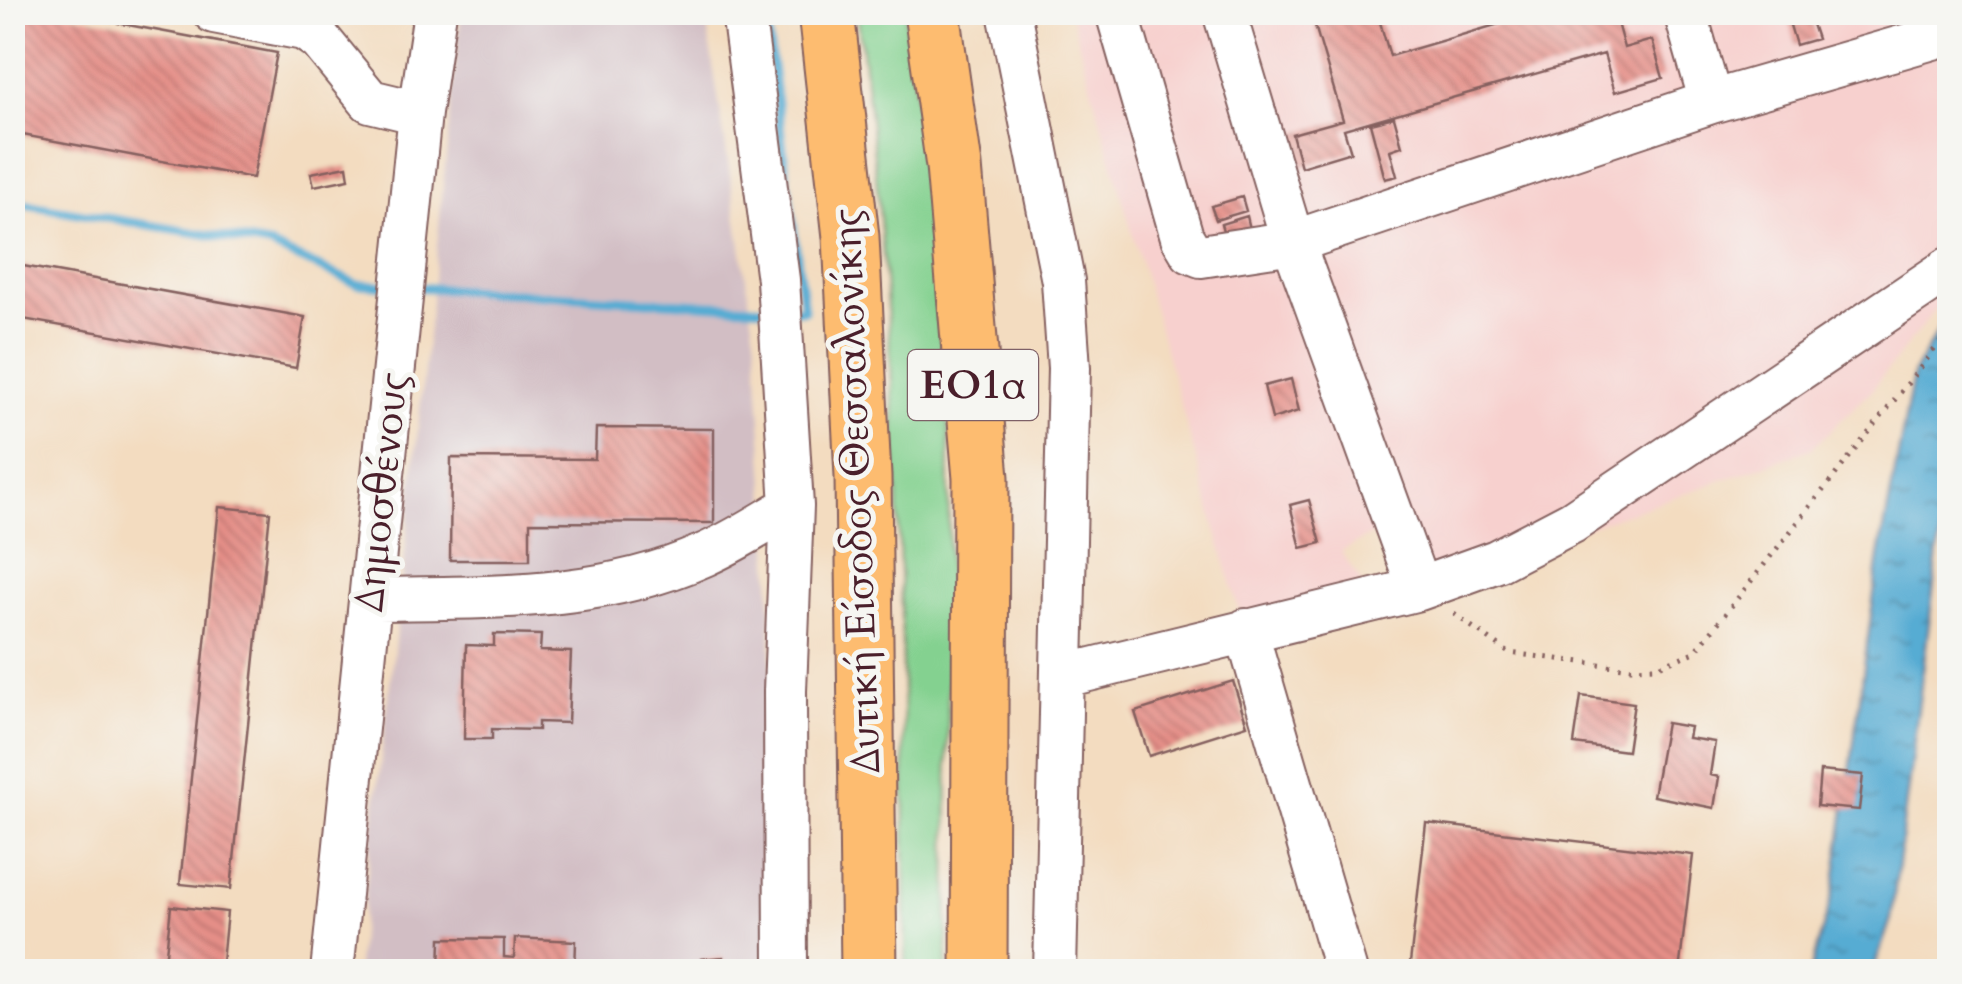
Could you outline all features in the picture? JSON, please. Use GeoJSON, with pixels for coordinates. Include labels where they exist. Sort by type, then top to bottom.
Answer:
{"type":"FeatureCollection","features":[{"type":"Feature","properties":{"kind":"highway","name":"Δυτική Είσοδος Θεσσαλονίκης"},"geometry":{"type":"LineString","coordinates":[[826,12],[851,237],[864,477],[868,972]]}},
{"type":"Feature","properties":{"kind":"highway","name":"ΕΟ1α"},"geometry":{"type":"LineString","coordinates":[[932,12],[954,166],[981,478],[981,972]]}},
{"type":"Feature","properties":{"kind":"street"},"geometry":{"type":"LineString","coordinates":[[214,12],[304,30],[320,40],[370,102],[420,113]]}},
{"type":"Feature","properties":{"kind":"street","name":"Δημοσθένους"},"geometry":{"type":"LineString","coordinates":[[332,972],[420,113],[436,12]]}},
{"type":"Feature","properties":{"kind":"street"},"geometry":{"type":"LineString","coordinates":[[743,12],[778,280],[792,506],[785,709],[786,972]]}},
{"type":"Feature","properties":{"kind":"street"},"geometry":{"type":"LineString","coordinates":[[1009,12],[1063,281],[1069,368],[1055,972]]}},
{"type":"Feature","properties":{"kind":"street"},"geometry":{"type":"LineString","coordinates":[[1118,12],[1182,237],[1191,252],[1200,256],[1293,242],[1711,102],[1950,33]]}},
{"type":"Feature","properties":{"kind":"street"},"geometry":{"type":"LineString","coordinates":[[1224,12],[1293,242],[1419,589]]}},
{"type":"Feature","properties":{"kind":"street"},"geometry":{"type":"LineString","coordinates":[[1686,12],[1711,102]]}},
{"type":"Feature","properties":{"kind":"street"},"geometry":{"type":"LineString","coordinates":[[1064,676],[1419,589],[1496,561],[1572,522],[1950,268]]}},
{"type":"Feature","properties":{"kind":"street"},"geometry":{"type":"LineString","coordinates":[[370,600],[497,597],[604,587],[703,556],[792,506]]}},
{"type":"Feature","properties":{"kind":"street"},"geometry":{"type":"LineString","coordinates":[[1246,630],[1346,972]]}},
{"type":"Feature","properties":{"kind":"path"},"geometry":{"type":"LineString","coordinates":[[1419,589],[1510,653],[1631,668],[1656,667],[1695,652],[1950,330]]}},
{"type":"Feature","properties":{"kind":"shaded area"},"geometry":{"type":"Polygon","coordinates":[[[461,13],[705,13],[756,343],[770,562],[774,971],[356,972],[405,555],[461,13]]]}},
{"type":"Feature","properties":{"kind":"shaded area"},"geometry":{"type":"Polygon","coordinates":[[[1070,13],[1949,13],[1949,292],[1871,391],[1811,449],[1437,580],[1392,523],[1341,552],[1362,583],[1241,618],[1070,13]]]}},
{"type":"Feature","properties":{"kind":"green space"},"geometry":{"type":"Polygon","coordinates":[[[857,13],[905,13],[925,168],[949,430],[947,971],[906,971],[901,611],[891,371],[872,132],[857,13]]]}},
{"type":"Feature","properties":{"kind":"water"},"geometry":{"type":"Polygon","coordinates":[[[1949,320],[1949,468],[1891,919],[1873,971],[1810,972],[1834,890],[1879,556],[1914,371],[1942,324],[1949,320]]]}},
{"type":"Feature","properties":{"kind":"building"},"geometry":{"type":"Polygon","coordinates":[[[17,12],[59,12],[277,53],[253,178],[12,133],[12,37],[17,12]]]}},
{"type":"Feature","properties":{"kind":"building"},"geometry":{"type":"Polygon","coordinates":[[[1311,12],[1377,12],[1390,56],[1540,12],[1614,12],[1624,48],[1652,40],[1663,78],[1615,92],[1604,54],[1344,129],[1351,152],[1301,167],[1292,134],[1343,120],[1311,12]]]}},
{"type":"Feature","properties":{"kind":"building"},"geometry":{"type":"Polygon","coordinates":[[[1786,12],[1808,12],[1817,39],[1796,45],[1786,12]]]}},
{"type":"Feature","properties":{"kind":"building"},"geometry":{"type":"Polygon","coordinates":[[[1394,117],[1402,146],[1390,150],[1397,176],[1385,179],[1370,123],[1394,117]]]}},
{"type":"Feature","properties":{"kind":"building"},"geometry":{"type":"Polygon","coordinates":[[[347,166],[349,179],[314,186],[311,173],[347,166]]]}},
{"type":"Feature","properties":{"kind":"building"},"geometry":{"type":"Polygon","coordinates":[[[1242,197],[1246,211],[1216,220],[1211,206],[1242,197]]]}},
{"type":"Feature","properties":{"kind":"building"},"geometry":{"type":"Polygon","coordinates":[[[1247,216],[1250,229],[1225,237],[1221,224],[1247,216]]]}},
{"type":"Feature","properties":{"kind":"building"},"geometry":{"type":"Polygon","coordinates":[[[12,264],[305,317],[296,368],[12,317],[12,264]]]}},
{"type":"Feature","properties":{"kind":"building"},"geometry":{"type":"Polygon","coordinates":[[[1291,379],[1299,411],[1272,419],[1264,386],[1291,379]]]}},
{"type":"Feature","properties":{"kind":"building"},"geometry":{"type":"Polygon","coordinates":[[[596,428],[714,429],[714,523],[530,522],[530,560],[450,560],[451,458],[595,459],[596,428]]]}},
{"type":"Feature","properties":{"kind":"building"},"geometry":{"type":"Polygon","coordinates":[[[1309,500],[1321,543],[1301,548],[1290,505],[1309,500]]]}},
{"type":"Feature","properties":{"kind":"building"},"geometry":{"type":"Polygon","coordinates":[[[219,507],[270,512],[231,889],[180,884],[219,507]]]}},
{"type":"Feature","properties":{"kind":"building"},"geometry":{"type":"Polygon","coordinates":[[[494,634],[541,635],[540,651],[571,652],[568,723],[538,722],[538,730],[492,729],[492,739],[464,739],[466,645],[494,646],[494,634]]]}},
{"type":"Feature","properties":{"kind":"building"},"geometry":{"type":"Polygon","coordinates":[[[1233,681],[1247,725],[1149,756],[1135,712],[1233,681]]]}},
{"type":"Feature","properties":{"kind":"building"},"geometry":{"type":"Polygon","coordinates":[[[1581,696],[1634,703],[1627,751],[1574,744],[1581,696]]]}},
{"type":"Feature","properties":{"kind":"building"},"geometry":{"type":"Polygon","coordinates":[[[1666,723],[1690,727],[1688,738],[1715,742],[1710,775],[1719,777],[1714,808],[1653,796],[1666,723]]]}},
{"type":"Feature","properties":{"kind":"building"},"geometry":{"type":"Polygon","coordinates":[[[1820,771],[1863,775],[1859,810],[1817,806],[1820,771]]]}},
{"type":"Feature","properties":{"kind":"building"},"geometry":{"type":"Polygon","coordinates":[[[1426,823],[1693,855],[1679,972],[1409,972],[1426,823]]]}},
{"type":"Feature","properties":{"kind":"building"},"geometry":{"type":"Polygon","coordinates":[[[171,906],[227,912],[221,972],[164,972],[171,906]]]}},
{"type":"Feature","properties":{"kind":"building"},"geometry":{"type":"Polygon","coordinates":[[[441,938],[504,939],[504,957],[514,958],[515,938],[576,941],[575,972],[440,972],[441,938]]]}},
{"type":"Feature","properties":{"kind":"building"},"geometry":{"type":"Polygon","coordinates":[[[723,957],[724,972],[702,972],[701,959],[723,957]]]}},
{"type":"Feature","properties":{"kind":"waterway"},"geometry":{"type":"LineString","coordinates":[[765,12],[804,310],[793,310]]}},
{"type":"Feature","properties":{"kind":"waterway"},"geometry":{"type":"LineString","coordinates":[[12,202],[268,245],[357,284],[393,286]]}},
{"type":"Feature","properties":{"kind":"waterway"},"geometry":{"type":"LineString","coordinates":[[413,287],[767,308]]}}]}
